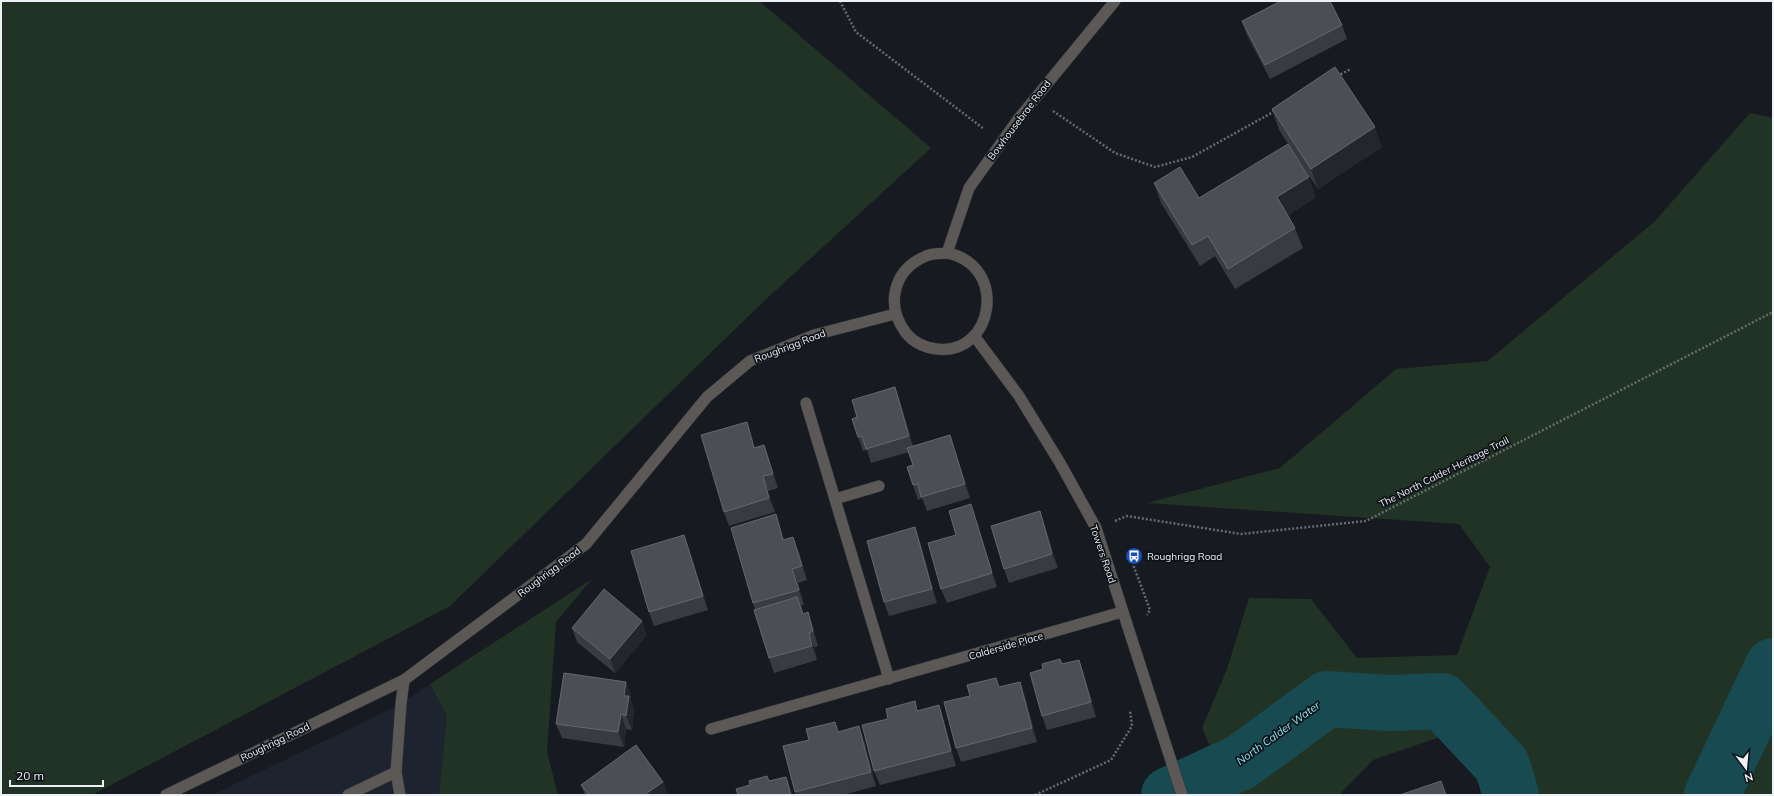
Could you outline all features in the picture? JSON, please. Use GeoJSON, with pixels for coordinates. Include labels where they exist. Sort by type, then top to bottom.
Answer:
{"type":"FeatureCollection","features":[{"type":"Feature","properties":{"kind":"street","name":"Bowhousebrae Road"},"geometry":{"type":"LineString","coordinates":[[947,253],[969,188],[1034,99],[1115,1]]}},
{"type":"Feature","properties":{"kind":"street"},"geometry":{"type":"LineString","coordinates":[[947,253],[959,256],[974,266],[983,280],[987,296],[987,307],[975,337],[959,347],[944,350],[928,348],[910,338],[895,314],[894,297],[897,284],[906,269],[912,263],[927,255],[947,253]]}},
{"type":"Feature","properties":{"kind":"street","name":"Roughrigg Road"},"geometry":{"type":"LineString","coordinates":[[166,795],[404,680],[586,544],[707,397],[750,361],[814,335],[895,314]]}},
{"type":"Feature","properties":{"kind":"street","name":"Towers Road"},"geometry":{"type":"LineString","coordinates":[[975,337],[1023,403],[1060,462],[1096,528],[1122,612],[1170,753],[1182,795]]}},
{"type":"Feature","properties":{"kind":"street"},"geometry":{"type":"LineString","coordinates":[[806,403],[889,679]]}},
{"type":"Feature","properties":{"kind":"street"},"geometry":{"type":"LineString","coordinates":[[835,499],[879,486]]}},
{"type":"Feature","properties":{"kind":"street","name":"Calderside Place"},"geometry":{"type":"LineString","coordinates":[[711,729],[1122,612]]}},
{"type":"Feature","properties":{"kind":"street"},"geometry":{"type":"LineString","coordinates":[[400,795],[396,772],[404,680]]}},
{"type":"Feature","properties":{"kind":"street"},"geometry":{"type":"LineString","coordinates":[[348,795],[396,772]]}},
{"type":"Feature","properties":{"kind":"path"},"geometry":{"type":"LineString","coordinates":[[840,1],[856,32],[1001,143]]}},
{"type":"Feature","properties":{"kind":"path"},"geometry":{"type":"LineString","coordinates":[[1337,77],[1351,69]]}},
{"type":"Feature","properties":{"kind":"path"},"geometry":{"type":"LineString","coordinates":[[1034,99],[1115,153],[1155,167],[1192,158],[1282,107]]}},
{"type":"Feature","properties":{"kind":"path","name":"The North Calder Heritage Trail"},"geometry":{"type":"LineString","coordinates":[[1096,528],[1127,516],[1241,534],[1366,521],[1773,312]]}},
{"type":"Feature","properties":{"kind":"path"},"geometry":{"type":"LineString","coordinates":[[1116,520],[1119,527]]}},
{"type":"Feature","properties":{"kind":"path"},"geometry":{"type":"LineString","coordinates":[[1128,548],[1150,610],[1131,636]]}},
{"type":"Feature","properties":{"kind":"path"},"geometry":{"type":"LineString","coordinates":[[1035,795],[1111,760],[1132,726],[1129,707]]}},
{"type":"Feature","properties":{"kind":"shaded area"},"geometry":{"type":"Polygon","coordinates":[[[430,684],[447,716],[442,795],[212,795],[401,704],[430,684]]]}},
{"type":"Feature","properties":{"kind":"green space"},"geometry":{"type":"Polygon","coordinates":[[[1,1],[759,1],[931,148],[763,302],[450,606],[92,795],[1,795],[1,1]]]}},
{"type":"Feature","properties":{"kind":"green space"},"geometry":{"type":"Polygon","coordinates":[[[1750,113],[1773,118],[1773,795],[1506,795],[1495,718],[1373,760],[1339,795],[1232,795],[1202,728],[1227,669],[1249,598],[1311,599],[1357,658],[1457,655],[1490,567],[1459,524],[1147,503],[1280,468],[1396,369],[1488,361],[1655,221],[1750,113]]]}},
{"type":"Feature","properties":{"kind":"green space"},"geometry":{"type":"Polygon","coordinates":[[[592,579],[556,622],[547,752],[558,795],[439,795],[447,716],[430,684],[592,579]]]}},
{"type":"Feature","properties":{"kind":"building"},"geometry":{"type":"Polygon","coordinates":[[[1281,1],[1330,1],[1342,25],[1265,65],[1242,21],[1281,1]]]}},
{"type":"Feature","properties":{"kind":"building"},"geometry":{"type":"Polygon","coordinates":[[[1335,67],[1375,127],[1311,169],[1272,109],[1335,67]]]}},
{"type":"Feature","properties":{"kind":"building"},"geometry":{"type":"Polygon","coordinates":[[[1288,144],[1309,177],[1277,197],[1295,228],[1228,269],[1208,236],[1192,245],[1154,183],[1180,167],[1199,198],[1288,144]]]}},
{"type":"Feature","properties":{"kind":"building"},"geometry":{"type":"Polygon","coordinates":[[[895,387],[909,436],[866,449],[862,436],[858,437],[852,419],[857,417],[852,400],[895,387]]]}},
{"type":"Feature","properties":{"kind":"building"},"geometry":{"type":"Polygon","coordinates":[[[747,422],[754,448],[764,445],[773,474],[763,476],[769,498],[724,512],[701,435],[747,422]]]}},
{"type":"Feature","properties":{"kind":"building"},"geometry":{"type":"Polygon","coordinates":[[[950,435],[965,484],[921,497],[918,484],[913,485],[907,467],[913,465],[907,448],[950,435]]]}},
{"type":"Feature","properties":{"kind":"building"},"geometry":{"type":"Polygon","coordinates":[[[971,504],[992,573],[941,589],[928,543],[956,535],[949,511],[971,504]]]}},
{"type":"Feature","properties":{"kind":"building"},"geometry":{"type":"Polygon","coordinates":[[[1040,511],[1052,554],[1004,569],[991,526],[1040,511]]]}},
{"type":"Feature","properties":{"kind":"building"},"geometry":{"type":"Polygon","coordinates":[[[776,514],[783,540],[793,537],[802,566],[792,569],[799,590],[753,603],[731,528],[776,514]]]}},
{"type":"Feature","properties":{"kind":"building"},"geometry":{"type":"Polygon","coordinates":[[[915,527],[932,589],[884,602],[867,541],[915,527]]]}},
{"type":"Feature","properties":{"kind":"building"},"geometry":{"type":"Polygon","coordinates":[[[684,535],[703,596],[649,612],[631,551],[684,535]]]}},
{"type":"Feature","properties":{"kind":"building"},"geometry":{"type":"Polygon","coordinates":[[[604,589],[642,621],[610,659],[572,628],[604,589]]]}},
{"type":"Feature","properties":{"kind":"building"},"geometry":{"type":"Polygon","coordinates":[[[797,597],[803,614],[808,612],[813,631],[809,633],[812,646],[769,658],[754,610],[797,597]]]}},
{"type":"Feature","properties":{"kind":"building"},"geometry":{"type":"Polygon","coordinates":[[[1060,659],[1062,664],[1079,660],[1091,702],[1042,716],[1030,673],[1043,669],[1042,664],[1060,659]]]}},
{"type":"Feature","properties":{"kind":"building"},"geometry":{"type":"Polygon","coordinates":[[[564,673],[626,682],[624,696],[629,696],[626,716],[621,714],[618,732],[556,724],[564,673]]]}},
{"type":"Feature","properties":{"kind":"building"},"geometry":{"type":"Polygon","coordinates":[[[996,678],[999,687],[1020,682],[1032,728],[956,748],[944,702],[970,696],[967,685],[996,678]]]}},
{"type":"Feature","properties":{"kind":"building"},"geometry":{"type":"Polygon","coordinates":[[[915,701],[917,711],[939,705],[951,751],[874,771],[862,725],[888,719],[886,709],[915,701]]]}},
{"type":"Feature","properties":{"kind":"building"},"geometry":{"type":"Polygon","coordinates":[[[835,722],[838,732],[859,726],[871,772],[795,792],[783,746],[809,740],[806,729],[835,722]]]}},
{"type":"Feature","properties":{"kind":"building"},"geometry":{"type":"Polygon","coordinates":[[[636,745],[663,782],[644,795],[589,795],[581,785],[636,745]]]}},
{"type":"Feature","properties":{"kind":"building"},"geometry":{"type":"Polygon","coordinates":[[[767,776],[769,781],[786,777],[791,795],[738,795],[736,789],[750,785],[749,781],[767,776]]]}},
{"type":"Feature","properties":{"kind":"building"},"geometry":{"type":"Polygon","coordinates":[[[1441,781],[1446,795],[1400,795],[1441,781]]]}},
{"type":"Feature","properties":{"kind":"waterway","name":"North Calder Water"},"geometry":{"type":"LineString","coordinates":[[1712,795],[1773,666]]}},
{"type":"Feature","properties":{"kind":"waterway","name":"North Calder Water"},"geometry":{"type":"LineString","coordinates":[[1169,795],[1241,762],[1327,699],[1390,703],[1442,701],[1502,765],[1511,795]]}},
{"type":"Feature","properties":{"kind":"place","name":"Roughrigg Road"},"geometry":{"type":"Point","coordinates":[1134,556]}}]}
